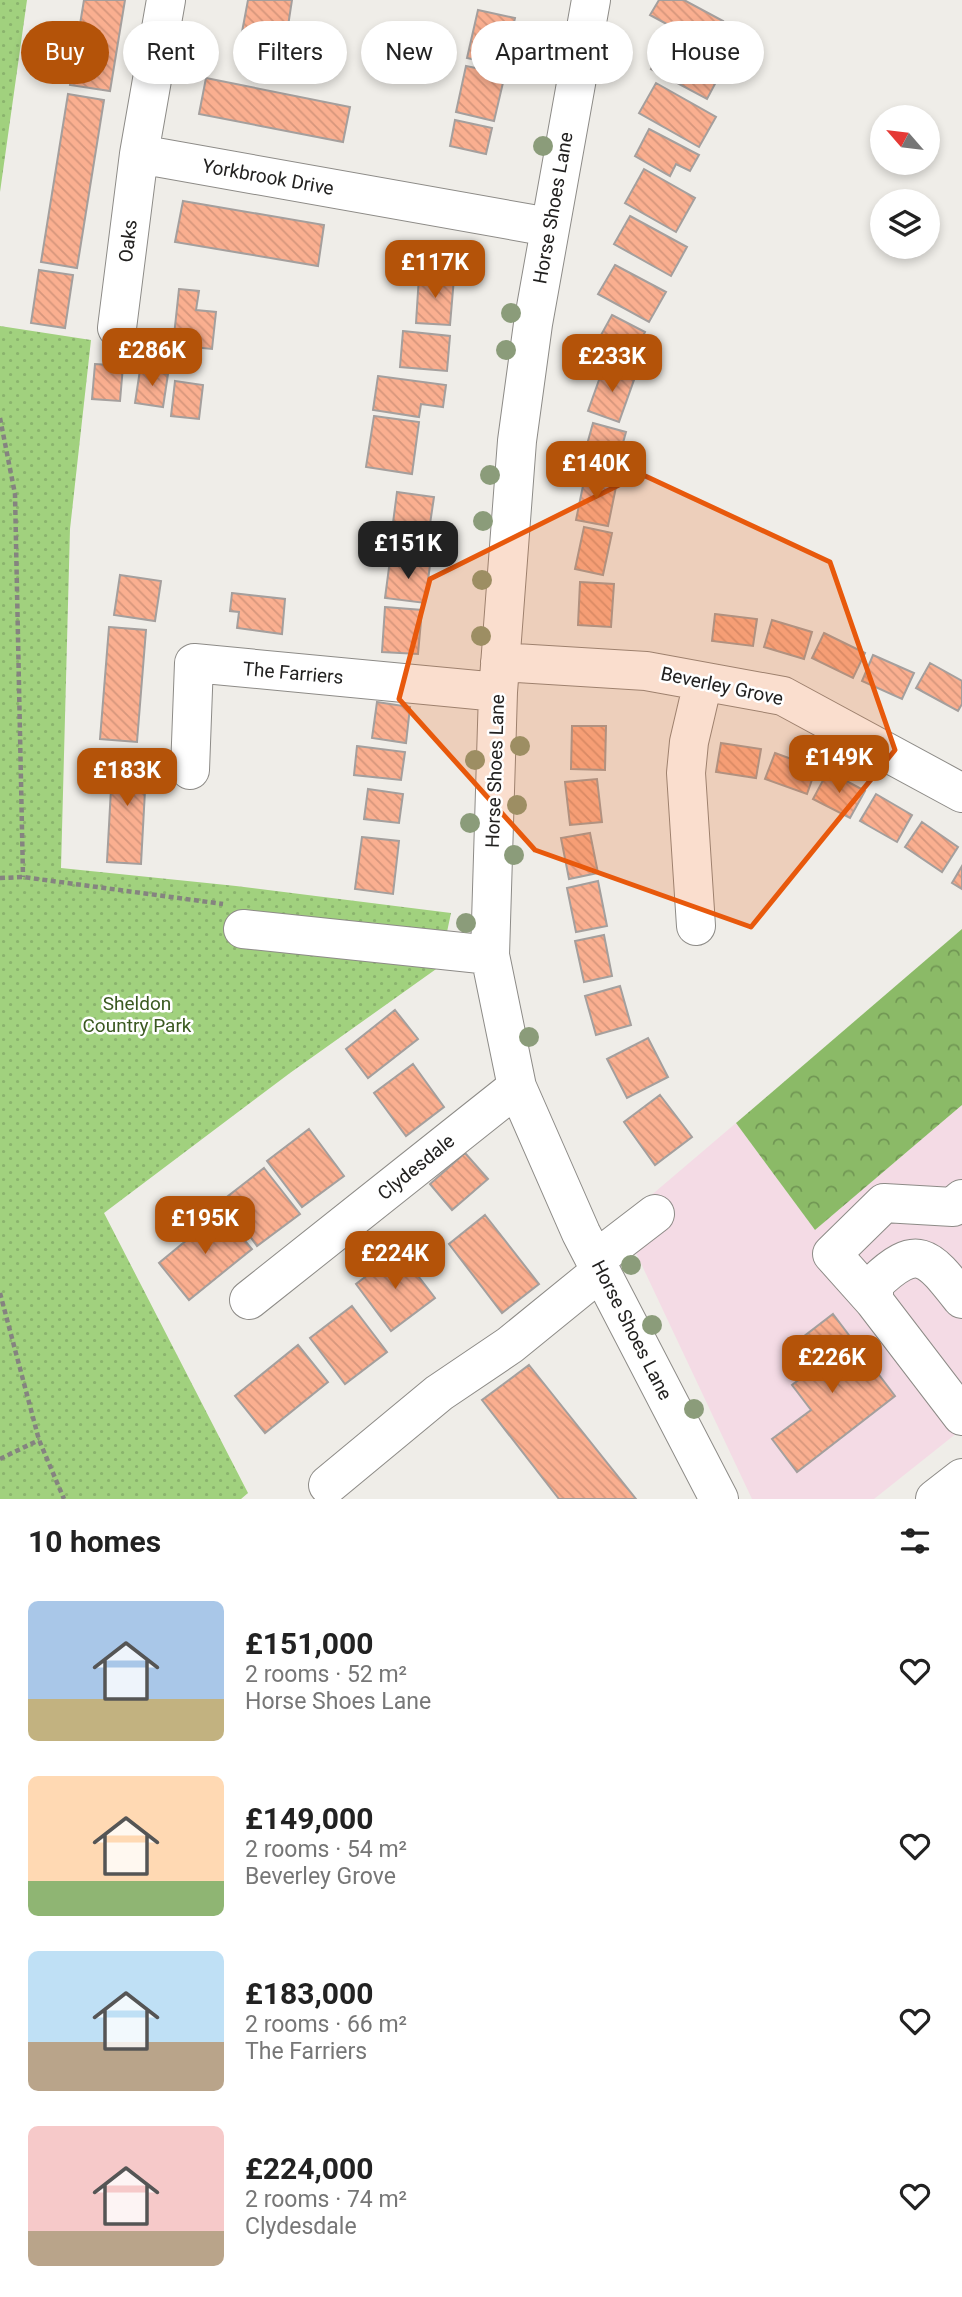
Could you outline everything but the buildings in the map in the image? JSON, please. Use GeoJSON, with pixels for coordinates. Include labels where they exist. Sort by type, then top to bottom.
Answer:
{"type":"FeatureCollection","features":[{"type":"Feature","properties":{"kind":"main road"},"geometry":{"type":"LineString","coordinates":[[139,154],[166,0]]}},
{"type":"Feature","properties":{"kind":"main road","name":"Horse Shoes Lane"},"geometry":{"type":"LineString","coordinates":[[591,0],[549,227],[517,441],[499,677],[490,955],[517,1087],[598,1266],[719,1499]]}},
{"type":"Feature","properties":{"kind":"main road","name":"Yorkbrook Drive"},"geometry":{"type":"LineString","coordinates":[[139,154],[549,227]]}},
{"type":"Feature","properties":{"kind":"main road","name":"Oaks"},"geometry":{"type":"LineString","coordinates":[[117,328],[139,154]]}},
{"type":"Feature","properties":{"kind":"main road","name":"The Farriers"},"geometry":{"type":"LineString","coordinates":[[190,770],[194,663],[499,677]]}},
{"type":"Feature","properties":{"kind":"main road","name":"Beverley Grove"},"geometry":{"type":"LineString","coordinates":[[499,677],[646,671],[783,696],[962,793]]}},
{"type":"Feature","properties":{"kind":"main road"},"geometry":{"type":"LineString","coordinates":[[696,926],[686,772],[689,742],[703,682]]}},
{"type":"Feature","properties":{"kind":"main road"},"geometry":{"type":"LineString","coordinates":[[243,929],[490,955]]}},
{"type":"Feature","properties":{"kind":"main road","name":"Clydesdale"},"geometry":{"type":"LineString","coordinates":[[249,1300],[517,1087]]}},
{"type":"Feature","properties":{"kind":"main road"},"geometry":{"type":"LineString","coordinates":[[955,1394],[832,1254],[884,1203],[953,1207],[962,1199]]}},
{"type":"Feature","properties":{"kind":"main road"},"geometry":{"type":"LineString","coordinates":[[328,1485],[439,1393],[510,1345],[655,1214]]}},
{"type":"Feature","properties":{"kind":"main road"},"geometry":{"type":"LineString","coordinates":[[874,1301],[874,1284],[889,1269],[910,1257],[924,1259],[943,1275],[962,1299]]}},
{"type":"Feature","properties":{"kind":"main road"},"geometry":{"type":"LineString","coordinates":[[935,1499],[962,1478]]}},
{"type":"Feature","properties":{"kind":"path"},"geometry":{"type":"LineString","coordinates":[[0,418],[15,494],[23,877]]}},
{"type":"Feature","properties":{"kind":"path"},"geometry":{"type":"LineString","coordinates":[[0,878],[23,877],[222,903],[243,929]]}},
{"type":"Feature","properties":{"kind":"path"},"geometry":{"type":"LineString","coordinates":[[0,1293],[38,1440],[64,1499]]}},
{"type":"Feature","properties":{"kind":"path"},"geometry":{"type":"LineString","coordinates":[[0,1459],[38,1440]]}},
{"type":"Feature","properties":{"kind":"highlighted area"},"geometry":{"type":"Polygon","coordinates":[[[641,474],[830,562],[895,750],[751,927],[535,850],[399,699],[430,579],[641,474]]]}},
{"type":"Feature","properties":{"kind":"shaded area"},"geometry":{"type":"Polygon","coordinates":[[[962,1105],[962,1429],[874,1499],[752,1499],[621,1221],[736,1123],[815,1230],[962,1105]]]}},
{"type":"Feature","properties":{"kind":"green space"},"geometry":{"type":"Polygon","coordinates":[[[0,0],[27,0],[24,21],[21,21],[21,43],[0,192],[0,0]]]}},
{"type":"Feature","properties":{"kind":"green space","name":"Sheldon Country Park"},"geometry":{"type":"Polygon","coordinates":[[[0,326],[91,340],[70,529],[61,868],[236,886],[451,913],[444,946],[446,962],[290,1073],[104,1213],[248,1493],[241,1499],[0,1499],[0,326]]]}},
{"type":"Feature","properties":{"kind":"green space"},"geometry":{"type":"Polygon","coordinates":[[[962,929],[962,1105],[815,1230],[736,1123],[962,929]]]}}]}
